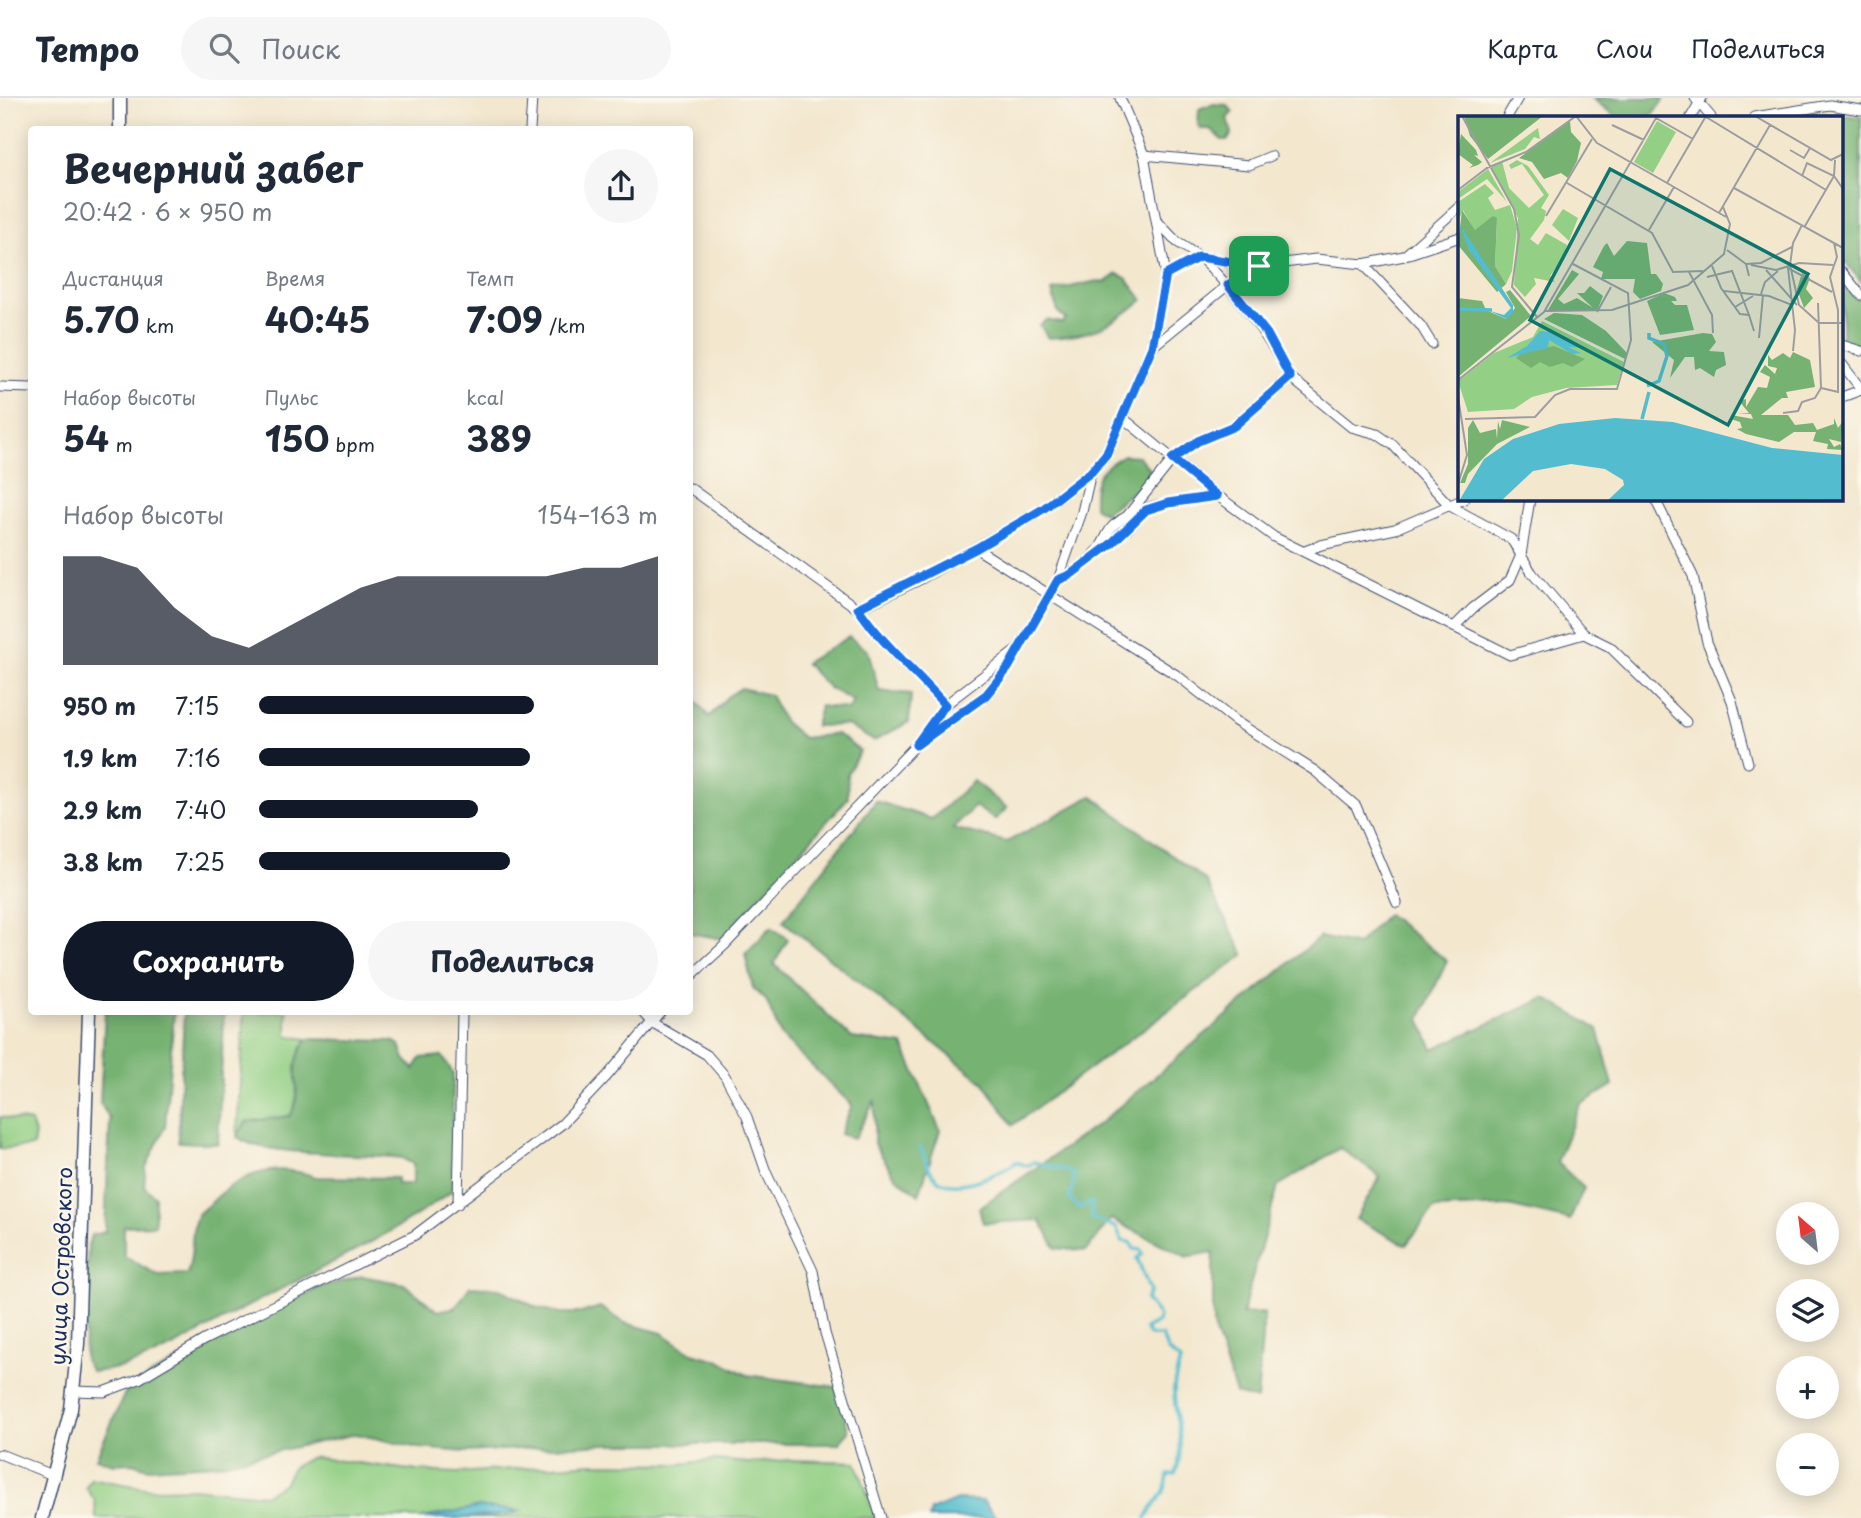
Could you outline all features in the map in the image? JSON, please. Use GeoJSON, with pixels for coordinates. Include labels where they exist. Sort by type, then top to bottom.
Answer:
{"type":"FeatureCollection","features":[{"type":"Feature","properties":{"kind":"main road"},"geometry":{"type":"LineString","coordinates":[[120,98],[120,126]]}},
{"type":"Feature","properties":{"kind":"main road","name":"улица Островского"},"geometry":{"type":"LineString","coordinates":[[42,1518],[55,1476],[73,1391],[78,1344],[89,1015]]}},
{"type":"Feature","properties":{"kind":"street"},"geometry":{"type":"LineString","coordinates":[[530,126],[532,98]]}},
{"type":"Feature","properties":{"kind":"street"},"geometry":{"type":"LineString","coordinates":[[858,608],[977,548],[1043,509],[1091,472],[1107,453],[1152,347],[1166,275],[1144,155],[1120,98]]}},
{"type":"Feature","properties":{"kind":"street"},"geometry":{"type":"LineString","coordinates":[[1508,116],[1518,98]]}},
{"type":"Feature","properties":{"kind":"street"},"geometry":{"type":"LineString","coordinates":[[1698,100],[1710,116]]}},
{"type":"Feature","properties":{"kind":"street"},"geometry":{"type":"LineString","coordinates":[[1761,116],[1830,106],[1861,110]]}},
{"type":"Feature","properties":{"kind":"street"},"geometry":{"type":"LineString","coordinates":[[1144,155],[1249,165],[1271,156]]}},
{"type":"Feature","properties":{"kind":"street"},"geometry":{"type":"LineString","coordinates":[[1404,256],[1458,208]]}},
{"type":"Feature","properties":{"kind":"street"},"geometry":{"type":"LineString","coordinates":[[1158,221],[1177,242],[1199,257],[1228,285],[1267,334],[1290,377],[1351,427],[1377,435],[1393,445],[1450,506],[1511,539],[1555,603],[1584,634],[1609,647],[1686,722]]}},
{"type":"Feature","properties":{"kind":"street"},"geometry":{"type":"LineString","coordinates":[[1166,275],[1199,257],[1259,266],[1316,259],[1363,264],[1404,256],[1458,238]]}},
{"type":"Feature","properties":{"kind":"street"},"geometry":{"type":"LineString","coordinates":[[1363,264],[1421,326],[1432,344]]}},
{"type":"Feature","properties":{"kind":"street"},"geometry":{"type":"LineString","coordinates":[[1152,347],[1228,285],[1259,266]]}},
{"type":"Feature","properties":{"kind":"street"},"geometry":{"type":"LineString","coordinates":[[1843,273],[1861,295]]}},
{"type":"Feature","properties":{"kind":"street"},"geometry":{"type":"LineString","coordinates":[[1843,345],[1861,351]]}},
{"type":"Feature","properties":{"kind":"street"},"geometry":{"type":"LineString","coordinates":[[1843,365],[1861,389],[1843,397]]}},
{"type":"Feature","properties":{"kind":"street"},"geometry":{"type":"LineString","coordinates":[[1128,516],[1172,459],[1198,441],[1234,426],[1290,377]]}},
{"type":"Feature","properties":{"kind":"street"},"geometry":{"type":"LineString","coordinates":[[0,387],[28,388]]}},
{"type":"Feature","properties":{"kind":"street"},"geometry":{"type":"LineString","coordinates":[[1123,418],[1217,496],[1274,537],[1510,655],[1584,634]]}},
{"type":"Feature","properties":{"kind":"street"},"geometry":{"type":"LineString","coordinates":[[916,745],[986,695],[1018,649],[1058,580],[1082,512],[1091,472]]}},
{"type":"Feature","properties":{"kind":"street"},"geometry":{"type":"LineString","coordinates":[[693,490],[858,608],[876,635],[912,667],[945,705]]}},
{"type":"Feature","properties":{"kind":"street"},"geometry":{"type":"LineString","coordinates":[[1098,551],[1112,526],[1128,516],[1168,503],[1217,496]]}},
{"type":"Feature","properties":{"kind":"street"},"geometry":{"type":"LineString","coordinates":[[1305,551],[1395,529],[1462,500]]}},
{"type":"Feature","properties":{"kind":"street"},"geometry":{"type":"LineString","coordinates":[[1454,627],[1472,608],[1510,580],[1521,555],[1530,500]]}},
{"type":"Feature","properties":{"kind":"street"},"geometry":{"type":"LineString","coordinates":[[1655,500],[1693,576],[1707,642],[1732,701],[1748,763]]}},
{"type":"Feature","properties":{"kind":"street"},"geometry":{"type":"LineString","coordinates":[[1058,580],[1070,575],[1120,536],[1146,510]]}},
{"type":"Feature","properties":{"kind":"street"},"geometry":{"type":"LineString","coordinates":[[977,548],[1050,597],[1178,676],[1235,721],[1315,771],[1356,806],[1396,903]]}},
{"type":"Feature","properties":{"kind":"street"},"geometry":{"type":"LineString","coordinates":[[693,973],[725,945],[916,745],[945,705],[1018,649]]}},
{"type":"Feature","properties":{"kind":"street"},"geometry":{"type":"LineString","coordinates":[[458,1204],[462,1015]]}},
{"type":"Feature","properties":{"kind":"street"},"geometry":{"type":"LineString","coordinates":[[646,1015],[653,1023],[707,1055],[725,1076],[747,1117],[766,1172],[813,1271],[825,1333],[881,1518]]}},
{"type":"Feature","properties":{"kind":"street"},"geometry":{"type":"LineString","coordinates":[[73,1391],[104,1392],[139,1379],[204,1339],[415,1235],[562,1124],[658,1015]]}},
{"type":"Feature","properties":{"kind":"street"},"geometry":{"type":"LineString","coordinates":[[0,1454],[55,1476]]}},
{"type":"Feature","properties":{"kind":"green space"},"geometry":{"type":"Polygon","coordinates":[[[1592,98],[1665,98],[1651,116],[1615,116],[1592,98]]]}},
{"type":"Feature","properties":{"kind":"green space"},"geometry":{"type":"Polygon","coordinates":[[[1212,104],[1227,105],[1233,112],[1227,118],[1232,133],[1228,140],[1222,140],[1210,129],[1201,129],[1198,126],[1199,109],[1212,104]]]}},
{"type":"Feature","properties":{"kind":"green space"},"geometry":{"type":"Polygon","coordinates":[[[1809,112],[1861,117],[1861,282],[1843,259],[1843,116],[1808,116],[1809,112]]]}},
{"type":"Feature","properties":{"kind":"green space"},"geometry":{"type":"Polygon","coordinates":[[[1117,274],[1126,278],[1143,300],[1099,328],[1076,335],[1048,338],[1040,325],[1047,320],[1062,323],[1066,319],[1058,312],[1052,291],[1097,281],[1104,283],[1117,274]]]}},
{"type":"Feature","properties":{"kind":"green space"},"geometry":{"type":"Polygon","coordinates":[[[1843,280],[1861,302],[1861,347],[1843,340],[1843,280]]]}},
{"type":"Feature","properties":{"kind":"green space"},"geometry":{"type":"Polygon","coordinates":[[[1124,455],[1138,456],[1155,475],[1104,513],[1094,507],[1096,481],[1108,465],[1124,455]]]}},
{"type":"Feature","properties":{"kind":"green space"},"geometry":{"type":"Polygon","coordinates":[[[849,637],[868,651],[879,691],[911,694],[909,722],[874,741],[847,725],[815,726],[820,706],[849,709],[853,701],[829,688],[805,663],[849,637]]]}},
{"type":"Feature","properties":{"kind":"green space"},"geometry":{"type":"Polygon","coordinates":[[[741,688],[770,695],[784,722],[803,738],[837,734],[860,751],[847,774],[848,798],[722,939],[693,934],[693,698],[709,717],[727,697],[741,688]]]}},
{"type":"Feature","properties":{"kind":"green space"},"geometry":{"type":"Polygon","coordinates":[[[973,781],[1007,808],[995,820],[975,806],[953,828],[1007,842],[1092,796],[1205,880],[1244,955],[1013,1125],[984,1083],[783,921],[876,801],[932,819],[973,781]]]}},
{"type":"Feature","properties":{"kind":"green space"},"geometry":{"type":"Polygon","coordinates":[[[1387,914],[1447,961],[1420,1019],[1433,1049],[1545,998],[1598,1029],[1613,1085],[1580,1105],[1557,1162],[1584,1188],[1570,1220],[1508,1206],[1434,1209],[1406,1245],[1356,1219],[1380,1177],[1340,1148],[1278,1186],[1242,1314],[1264,1313],[1257,1400],[1236,1394],[1213,1326],[1213,1252],[1187,1257],[1111,1219],[1086,1251],[1056,1248],[1040,1220],[983,1223],[979,1208],[1100,1123],[1320,937],[1357,945],[1387,914]]]}},
{"type":"Feature","properties":{"kind":"green space"},"geometry":{"type":"Polygon","coordinates":[[[771,927],[788,939],[774,964],[852,1038],[903,1045],[940,1130],[919,1195],[895,1176],[874,1144],[875,1100],[854,1139],[840,1134],[852,1105],[781,1036],[766,1000],[753,988],[745,954],[771,927]]]}},
{"type":"Feature","properties":{"kind":"green space"},"geometry":{"type":"Polygon","coordinates":[[[105,1015],[174,1015],[165,1127],[146,1167],[144,1186],[155,1197],[155,1225],[124,1226],[124,1256],[158,1275],[187,1274],[197,1216],[224,1191],[260,1172],[287,1170],[316,1177],[397,1178],[397,1184],[413,1184],[413,1164],[402,1158],[266,1148],[248,1143],[237,1136],[246,1122],[290,1116],[295,1106],[297,1060],[308,1039],[392,1041],[400,1045],[405,1059],[414,1069],[421,1058],[442,1056],[453,1073],[452,1191],[378,1238],[173,1347],[134,1364],[92,1372],[84,1360],[88,1246],[91,1235],[105,1232],[110,1119],[100,1103],[105,1015]]]}},
{"type":"Feature","properties":{"kind":"green space"},"geometry":{"type":"Polygon","coordinates":[[[184,1015],[224,1015],[218,1144],[178,1142],[184,1015]]]}},
{"type":"Feature","properties":{"kind":"green space"},"geometry":{"type":"Polygon","coordinates":[[[244,1015],[287,1015],[287,1036],[308,1039],[297,1068],[295,1107],[290,1116],[246,1122],[237,1136],[244,1015]]]}},
{"type":"Feature","properties":{"kind":"green space"},"geometry":{"type":"Polygon","coordinates":[[[0,1117],[31,1122],[35,1134],[33,1146],[0,1149],[0,1117]]]}},
{"type":"Feature","properties":{"kind":"green space"},"geometry":{"type":"Polygon","coordinates":[[[362,1276],[404,1284],[438,1311],[456,1307],[470,1286],[499,1288],[535,1307],[559,1313],[581,1313],[600,1307],[625,1323],[662,1333],[692,1353],[718,1360],[747,1375],[836,1387],[849,1432],[838,1444],[605,1444],[466,1452],[419,1448],[356,1434],[217,1464],[148,1468],[132,1463],[113,1464],[96,1458],[125,1393],[150,1375],[231,1332],[260,1321],[290,1301],[323,1286],[362,1276]]]}},
{"type":"Feature","properties":{"kind":"green space"},"geometry":{"type":"Polygon","coordinates":[[[311,1457],[418,1471],[458,1473],[593,1463],[680,1464],[716,1460],[749,1463],[791,1460],[856,1462],[876,1518],[96,1518],[95,1501],[86,1487],[91,1478],[150,1489],[193,1488],[264,1495],[285,1483],[292,1468],[311,1457]]]}},
{"type":"Feature","properties":{"kind":"water"},"geometry":{"type":"Polygon","coordinates":[[[957,1500],[983,1501],[997,1518],[929,1518],[931,1511],[957,1500]]]}},
{"type":"Feature","properties":{"kind":"water"},"geometry":{"type":"Polygon","coordinates":[[[479,1507],[520,1511],[488,1516],[422,1518],[479,1507]]]}},
{"type":"Feature","properties":{"kind":"waterway"},"geometry":{"type":"LineString","coordinates":[[920,1147],[935,1177],[952,1184],[988,1177],[1016,1162],[1027,1166],[1034,1162],[1070,1171],[1075,1176],[1069,1199],[1079,1208],[1092,1202],[1092,1219],[1116,1227],[1122,1241],[1130,1242],[1134,1249],[1141,1250],[1143,1254],[1137,1258],[1150,1291],[1146,1300],[1159,1316],[1158,1322],[1145,1329],[1150,1336],[1162,1336],[1167,1350],[1180,1361],[1174,1389],[1180,1442],[1178,1463],[1175,1474],[1168,1475],[1162,1494],[1146,1518]]}},
{"type":"Feature","properties":{"kind":"route"},"geometry":{"type":"LineString","coordinates":[[1199,257],[1259,266],[1228,285],[1267,334],[1290,377],[1234,426],[1198,441],[1172,459],[1217,496],[1168,503],[1146,510],[1111,544],[1098,551],[1070,575],[1058,580],[1008,668],[986,695],[916,745],[945,705],[912,667],[876,635],[858,608],[921,579],[977,548],[1043,509],[1091,472],[1107,453],[1152,347],[1166,275],[1199,257]]}}]}
